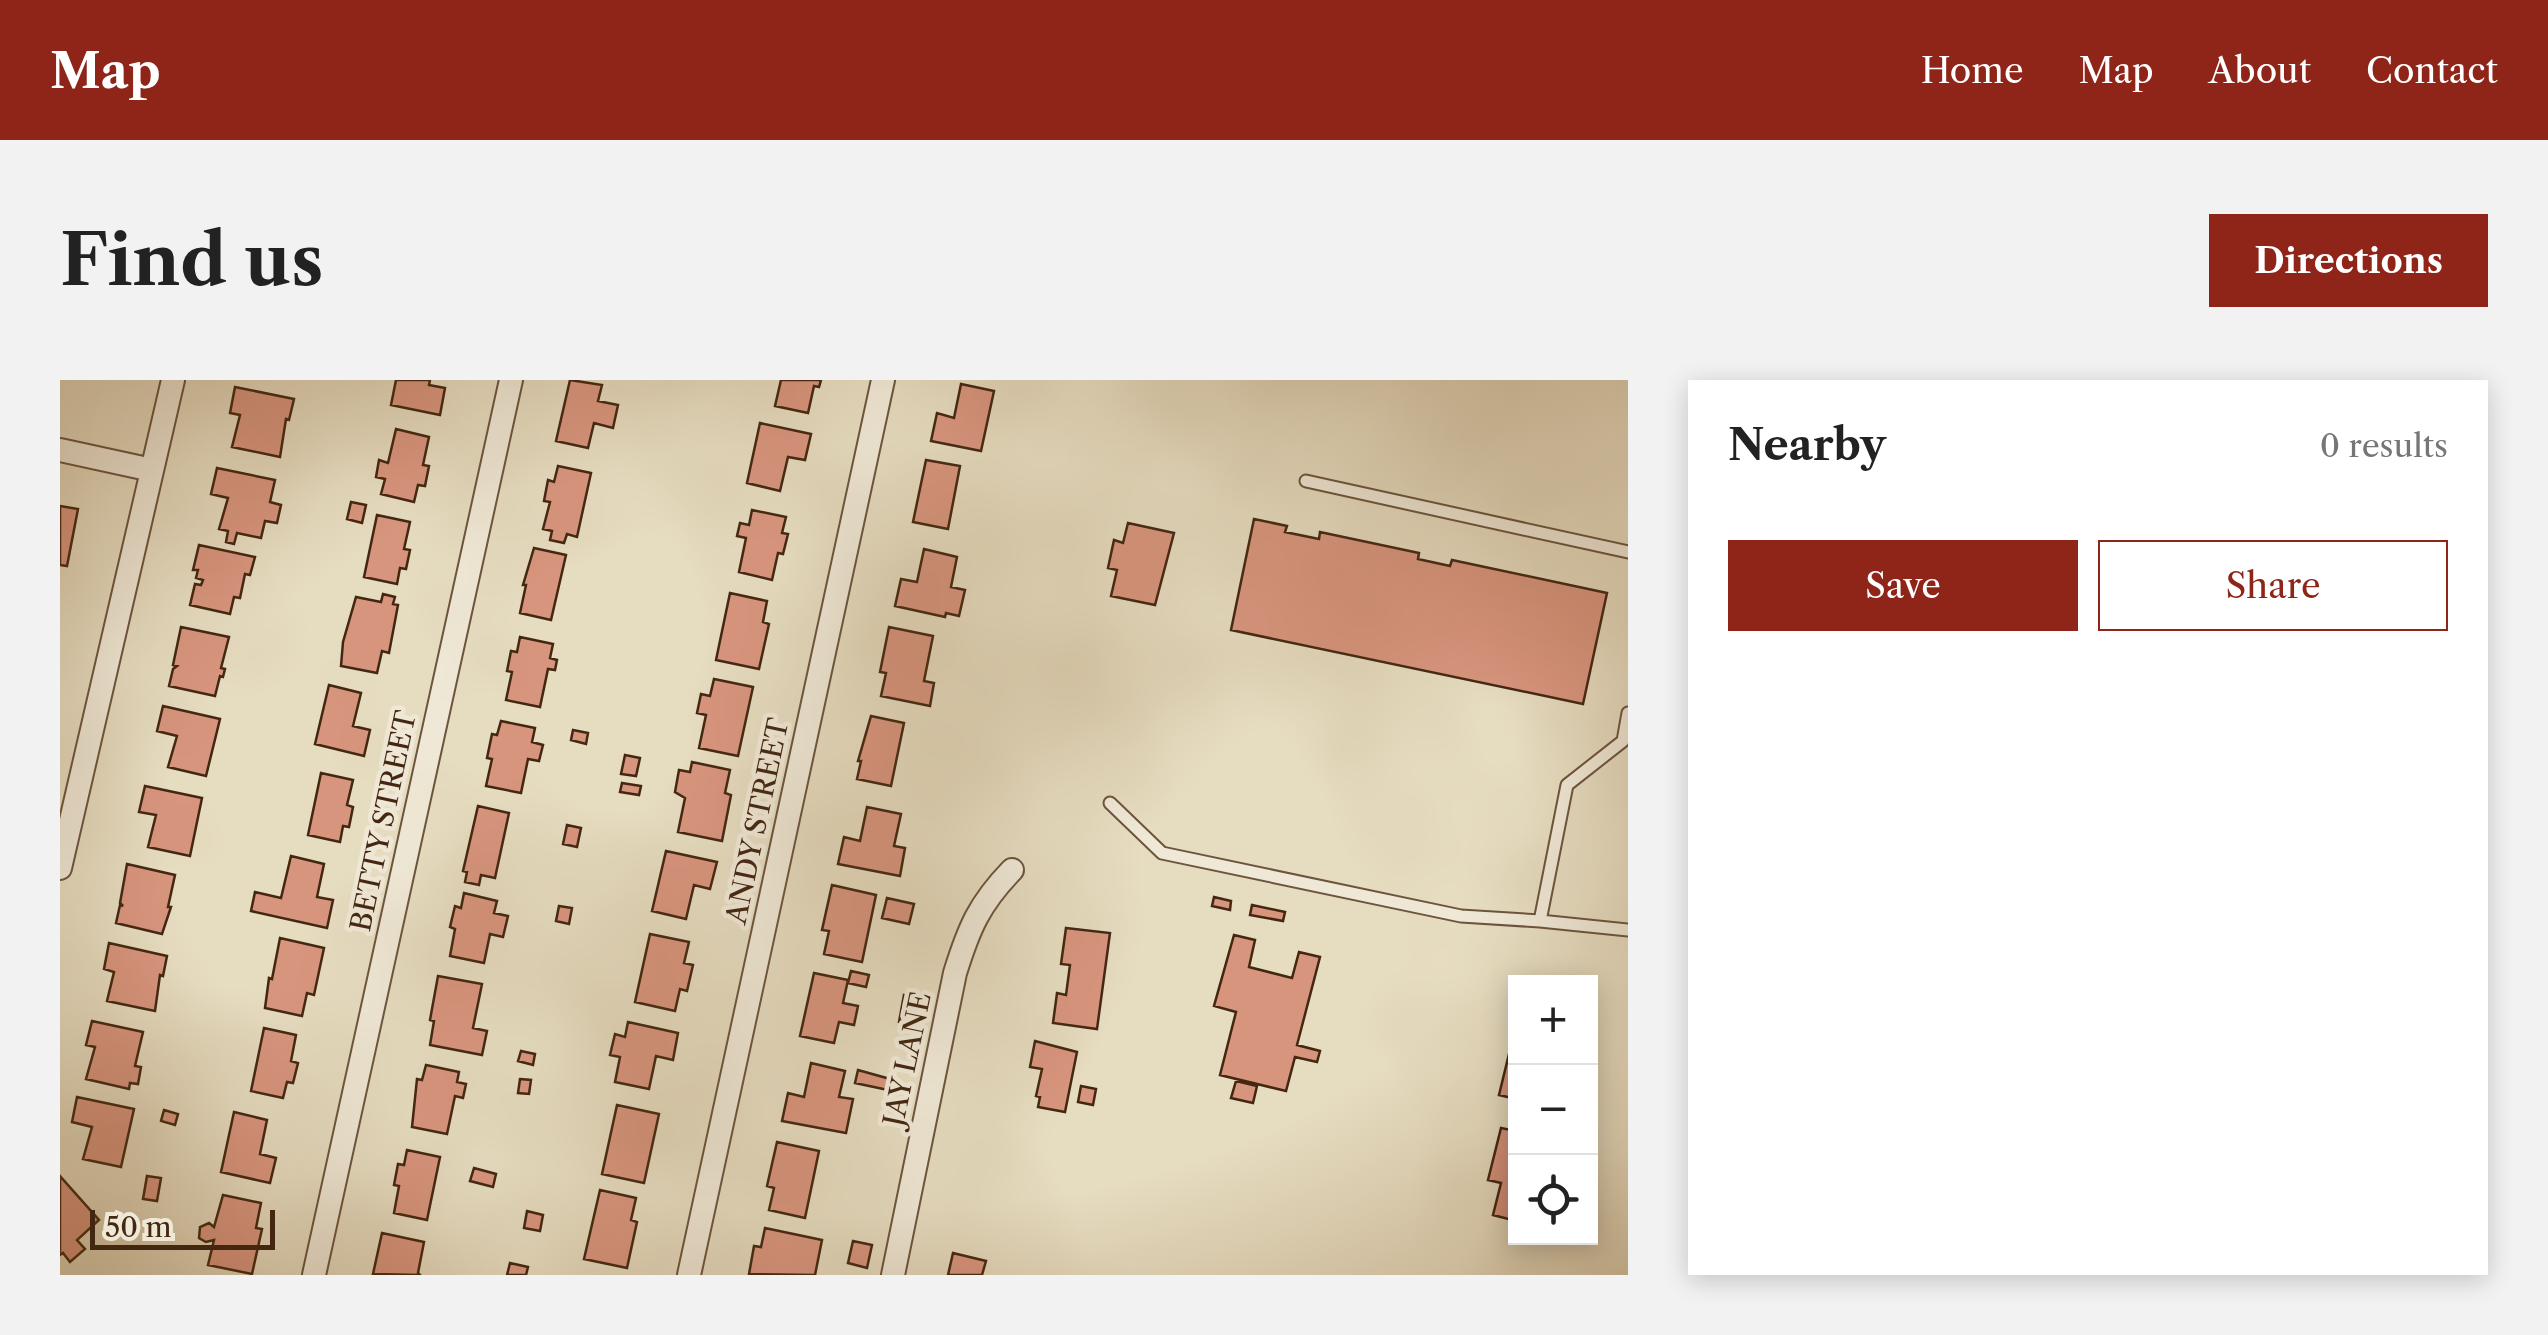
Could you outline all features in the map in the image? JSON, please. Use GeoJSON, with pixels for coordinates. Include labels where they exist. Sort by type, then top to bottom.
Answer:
{"type":"FeatureCollection","features":[{"type":"Feature","properties":{"kind":"street"},"geometry":{"type":"LineString","coordinates":[[60,868],[69,786],[172,380]]}},
{"type":"Feature","properties":{"kind":"street","name":"BETTY STREET"},"geometry":{"type":"LineString","coordinates":[[314,1275],[511,380]]}},
{"type":"Feature","properties":{"kind":"street","name":"ANDY STREET"},"geometry":{"type":"LineString","coordinates":[[689,1275],[883,380]]}},
{"type":"Feature","properties":{"kind":"street"},"geometry":{"type":"LineString","coordinates":[[60,450],[152,470]]}},
{"type":"Feature","properties":{"kind":"street","name":"JAY LANE"},"geometry":{"type":"LineString","coordinates":[[893,1275],[956,973],[969,928],[985,897],[1012,870]]}},
{"type":"Feature","properties":{"kind":"lane"},"geometry":{"type":"LineString","coordinates":[[1306,481],[1628,552]]}},
{"type":"Feature","properties":{"kind":"lane"},"geometry":{"type":"LineString","coordinates":[[1540,921],[1567,785],[1622,741],[1628,713]]}},
{"type":"Feature","properties":{"kind":"lane"},"geometry":{"type":"LineString","coordinates":[[1110,803],[1162,853],[1462,916],[1628,930]]}},
{"type":"Feature","properties":{"kind":"building"},"geometry":{"type":"Polygon","coordinates":[[[396,380],[430,380],[429,385],[445,388],[440,415],[391,405],[396,380]]]}},
{"type":"Feature","properties":{"kind":"building"},"geometry":{"type":"Polygon","coordinates":[[[570,380],[602,385],[598,401],[618,405],[613,428],[594,423],[588,448],[556,441],[570,380]]]}},
{"type":"Feature","properties":{"kind":"building"},"geometry":{"type":"Polygon","coordinates":[[[781,380],[821,380],[819,387],[814,386],[808,413],[775,406],[781,380]]]}},
{"type":"Feature","properties":{"kind":"building"},"geometry":{"type":"Polygon","coordinates":[[[961,384],[994,391],[981,451],[931,441],[937,413],[954,418],[961,384]]]}},
{"type":"Feature","properties":{"kind":"building"},"geometry":{"type":"Polygon","coordinates":[[[235,387],[294,399],[289,420],[286,419],[280,457],[232,447],[240,415],[230,413],[235,387]]]}},
{"type":"Feature","properties":{"kind":"building"},"geometry":{"type":"Polygon","coordinates":[[[760,423],[811,434],[805,460],[788,457],[780,491],[747,483],[760,423]]]}},
{"type":"Feature","properties":{"kind":"building"},"geometry":{"type":"Polygon","coordinates":[[[396,429],[429,437],[423,465],[429,466],[425,486],[418,485],[414,502],[381,494],[385,479],[376,477],[379,460],[388,463],[396,429]]]}},
{"type":"Feature","properties":{"kind":"building"},"geometry":{"type":"Polygon","coordinates":[[[926,460],[960,466],[948,529],[913,522],[926,460]]]}},
{"type":"Feature","properties":{"kind":"building"},"geometry":{"type":"Polygon","coordinates":[[[558,466],[591,473],[577,537],[567,534],[564,543],[550,540],[552,531],[543,529],[550,502],[544,501],[548,480],[554,482],[558,466]]]}},
{"type":"Feature","properties":{"kind":"building"},"geometry":{"type":"Polygon","coordinates":[[[217,468],[275,480],[270,502],[281,505],[277,523],[265,521],[261,538],[237,533],[234,544],[226,542],[228,531],[219,529],[228,498],[211,494],[217,468]]]}},
{"type":"Feature","properties":{"kind":"building"},"geometry":{"type":"Polygon","coordinates":[[[351,502],[366,505],[362,523],[347,519],[351,502]]]}},
{"type":"Feature","properties":{"kind":"building"},"geometry":{"type":"Polygon","coordinates":[[[60,506],[78,509],[67,566],[60,565],[60,506]]]}},
{"type":"Feature","properties":{"kind":"building"},"geometry":{"type":"Polygon","coordinates":[[[752,510],[786,517],[782,533],[788,534],[783,554],[778,553],[772,580],[739,572],[746,538],[737,536],[740,523],[749,525],[752,510]]]}},
{"type":"Feature","properties":{"kind":"building"},"geometry":{"type":"Polygon","coordinates":[[[377,515],[410,522],[404,549],[410,550],[406,569],[400,568],[397,584],[364,577],[377,515]]]}},
{"type":"Feature","properties":{"kind":"building"},"geometry":{"type":"Polygon","coordinates":[[[1254,519],[1287,526],[1285,532],[1319,539],[1320,532],[1419,553],[1418,559],[1450,566],[1452,560],[1607,593],[1583,704],[1231,630],[1254,519]]]}},
{"type":"Feature","properties":{"kind":"building"},"geometry":{"type":"Polygon","coordinates":[[[1128,523],[1174,533],[1155,605],[1111,596],[1117,570],[1108,568],[1114,540],[1123,543],[1128,523]]]}},
{"type":"Feature","properties":{"kind":"building"},"geometry":{"type":"Polygon","coordinates":[[[199,545],[255,557],[250,575],[245,574],[240,598],[234,597],[230,614],[190,605],[195,584],[201,585],[203,580],[196,578],[198,570],[193,570],[199,545]]]}},
{"type":"Feature","properties":{"kind":"building"},"geometry":{"type":"Polygon","coordinates":[[[534,548],[566,555],[551,620],[520,613],[534,548]]]}},
{"type":"Feature","properties":{"kind":"building"},"geometry":{"type":"Polygon","coordinates":[[[924,549],[957,557],[951,587],[965,590],[959,616],[946,613],[945,617],[895,606],[901,579],[917,582],[924,549]]]}},
{"type":"Feature","properties":{"kind":"building"},"geometry":{"type":"Polygon","coordinates":[[[730,593],[767,601],[763,622],[769,624],[759,669],[716,660],[730,593]]]}},
{"type":"Feature","properties":{"kind":"building"},"geometry":{"type":"Polygon","coordinates":[[[383,594],[395,597],[393,604],[398,605],[389,653],[382,651],[377,673],[341,666],[343,642],[356,597],[381,602],[383,594]]]}},
{"type":"Feature","properties":{"kind":"building"},"geometry":{"type":"Polygon","coordinates":[[[181,627],[229,637],[221,668],[225,669],[215,696],[169,686],[177,666],[173,665],[181,627]]]}},
{"type":"Feature","properties":{"kind":"building"},"geometry":{"type":"Polygon","coordinates":[[[889,627],[933,636],[924,681],[934,683],[930,706],[881,696],[886,673],[880,672],[889,627]]]}},
{"type":"Feature","properties":{"kind":"building"},"geometry":{"type":"Polygon","coordinates":[[[520,637],[553,644],[550,658],[557,660],[555,670],[548,669],[540,707],[506,700],[512,672],[507,671],[511,651],[517,652],[520,637]]]}},
{"type":"Feature","properties":{"kind":"building"},"geometry":{"type":"Polygon","coordinates":[[[714,679],[753,687],[738,756],[699,748],[706,715],[697,713],[701,694],[710,696],[714,679]]]}},
{"type":"Feature","properties":{"kind":"building"},"geometry":{"type":"Polygon","coordinates":[[[329,685],[361,693],[353,726],[370,730],[364,756],[315,744],[329,685]]]}},
{"type":"Feature","properties":{"kind":"building"},"geometry":{"type":"Polygon","coordinates":[[[163,706],[220,719],[206,776],[168,767],[177,736],[157,731],[163,706]]]}},
{"type":"Feature","properties":{"kind":"building"},"geometry":{"type":"Polygon","coordinates":[[[871,716],[904,723],[891,786],[857,779],[871,716]]]}},
{"type":"Feature","properties":{"kind":"building"},"geometry":{"type":"Polygon","coordinates":[[[501,721],[535,728],[532,742],[543,745],[539,761],[528,759],[521,793],[486,786],[492,734],[497,735],[501,721]]]}},
{"type":"Feature","properties":{"kind":"building"},"geometry":{"type":"Polygon","coordinates":[[[573,730],[588,733],[586,744],[571,740],[573,730]]]}},
{"type":"Feature","properties":{"kind":"building"},"geometry":{"type":"Polygon","coordinates":[[[625,755],[640,758],[636,776],[621,774],[625,755]]]}},
{"type":"Feature","properties":{"kind":"building"},"geometry":{"type":"Polygon","coordinates":[[[692,762],[730,770],[725,793],[731,795],[722,841],[678,832],[685,798],[675,792],[679,770],[690,772],[692,762]]]}},
{"type":"Feature","properties":{"kind":"building"},"geometry":{"type":"Polygon","coordinates":[[[321,773],[353,780],[347,805],[353,807],[349,827],[343,826],[340,842],[308,835],[321,773]]]}},
{"type":"Feature","properties":{"kind":"building"},"geometry":{"type":"Polygon","coordinates":[[[622,783],[641,786],[639,795],[620,792],[622,783]]]}},
{"type":"Feature","properties":{"kind":"building"},"geometry":{"type":"Polygon","coordinates":[[[145,786],[202,798],[190,856],[148,847],[156,815],[139,812],[145,786]]]}},
{"type":"Feature","properties":{"kind":"building"},"geometry":{"type":"Polygon","coordinates":[[[478,806],[509,813],[495,878],[481,875],[479,885],[465,882],[467,872],[463,871],[478,806]]]}},
{"type":"Feature","properties":{"kind":"building"},"geometry":{"type":"Polygon","coordinates":[[[867,807],[901,814],[894,846],[905,848],[900,876],[838,864],[844,837],[860,841],[867,807]]]}},
{"type":"Feature","properties":{"kind":"building"},"geometry":{"type":"Polygon","coordinates":[[[567,825],[581,828],[577,847],[563,844],[567,825]]]}},
{"type":"Feature","properties":{"kind":"building"},"geometry":{"type":"Polygon","coordinates":[[[666,851],[717,862],[710,889],[694,885],[686,919],[652,911],[666,851]]]}},
{"type":"Feature","properties":{"kind":"building"},"geometry":{"type":"Polygon","coordinates":[[[291,856],[324,864],[317,897],[333,900],[327,928],[251,911],[255,892],[281,898],[291,856]]]}},
{"type":"Feature","properties":{"kind":"building"},"geometry":{"type":"Polygon","coordinates":[[[127,864],[175,875],[162,934],[116,923],[120,905],[123,906],[120,903],[127,864]]]}},
{"type":"Feature","properties":{"kind":"building"},"geometry":{"type":"Polygon","coordinates":[[[832,885],[876,895],[862,962],[824,954],[829,931],[822,930],[832,885]]]}},
{"type":"Feature","properties":{"kind":"building"},"geometry":{"type":"Polygon","coordinates":[[[464,893],[497,901],[494,913],[508,916],[503,937],[490,934],[484,963],[450,956],[455,929],[450,927],[455,906],[461,908],[464,893]]]}},
{"type":"Feature","properties":{"kind":"building"},"geometry":{"type":"Polygon","coordinates":[[[1214,897],[1231,901],[1230,910],[1212,906],[1214,897]]]}},
{"type":"Feature","properties":{"kind":"building"},"geometry":{"type":"Polygon","coordinates":[[[887,898],[914,904],[909,924],[882,918],[887,898]]]}},
{"type":"Feature","properties":{"kind":"building"},"geometry":{"type":"Polygon","coordinates":[[[1252,905],[1285,912],[1283,921],[1250,915],[1252,905]]]}},
{"type":"Feature","properties":{"kind":"building"},"geometry":{"type":"Polygon","coordinates":[[[559,906],[572,908],[569,924],[556,921],[559,906]]]}},
{"type":"Feature","properties":{"kind":"building"},"geometry":{"type":"Polygon","coordinates":[[[1066,928],[1110,933],[1097,1029],[1053,1023],[1057,993],[1066,995],[1070,965],[1061,964],[1066,928]]]}},
{"type":"Feature","properties":{"kind":"building"},"geometry":{"type":"Polygon","coordinates":[[[650,934],[689,942],[684,963],[693,965],[687,991],[680,989],[675,1011],[635,1002],[650,934]]]}},
{"type":"Feature","properties":{"kind":"building"},"geometry":{"type":"Polygon","coordinates":[[[1234,935],[1255,940],[1249,967],[1292,978],[1299,952],[1320,957],[1297,1045],[1320,1051],[1317,1062],[1295,1057],[1286,1091],[1220,1075],[1236,1012],[1214,1006],[1234,935]]]}},
{"type":"Feature","properties":{"kind":"building"},"geometry":{"type":"Polygon","coordinates":[[[280,938],[324,948],[314,995],[307,993],[302,1016],[265,1008],[280,938]]]}},
{"type":"Feature","properties":{"kind":"building"},"geometry":{"type":"Polygon","coordinates":[[[109,943],[167,956],[155,1011],[107,1001],[114,972],[104,969],[109,943]]]}},
{"type":"Feature","properties":{"kind":"building"},"geometry":{"type":"Polygon","coordinates":[[[851,971],[869,975],[866,987],[848,983],[851,971]]]}},
{"type":"Feature","properties":{"kind":"building"},"geometry":{"type":"Polygon","coordinates":[[[814,973],[848,980],[843,1003],[858,1006],[854,1025],[839,1022],[834,1043],[800,1036],[814,973]]]}},
{"type":"Feature","properties":{"kind":"building"},"geometry":{"type":"Polygon","coordinates":[[[438,976],[482,984],[473,1028],[487,1031],[482,1055],[430,1045],[438,976]]]}},
{"type":"Feature","properties":{"kind":"building"},"geometry":{"type":"Polygon","coordinates":[[[904,995],[918,997],[912,1025],[899,1022],[904,995]]]}},
{"type":"Feature","properties":{"kind":"building"},"geometry":{"type":"Polygon","coordinates":[[[92,1021],[143,1032],[135,1066],[141,1067],[138,1084],[130,1083],[129,1089],[86,1079],[95,1047],[86,1045],[92,1021]]]}},
{"type":"Feature","properties":{"kind":"building"},"geometry":{"type":"Polygon","coordinates":[[[628,1022],[678,1033],[673,1060],[656,1056],[649,1089],[615,1082],[620,1057],[610,1055],[615,1034],[625,1037],[628,1022]]]}},
{"type":"Feature","properties":{"kind":"building"},"geometry":{"type":"Polygon","coordinates":[[[264,1028],[296,1035],[291,1061],[298,1063],[293,1083],[287,1082],[283,1098],[251,1091],[264,1028]]]}},
{"type":"Feature","properties":{"kind":"building"},"geometry":{"type":"Polygon","coordinates":[[[1035,1041],[1077,1052],[1065,1112],[1038,1107],[1040,1097],[1036,1096],[1042,1069],[1030,1067],[1035,1041]]]}},
{"type":"Feature","properties":{"kind":"building"},"geometry":{"type":"Polygon","coordinates":[[[521,1051],[535,1054],[533,1065],[518,1061],[521,1051]]]}},
{"type":"Feature","properties":{"kind":"building"},"geometry":{"type":"Polygon","coordinates":[[[1508,1058],[1508,1097],[1499,1095],[1508,1058]]]}},
{"type":"Feature","properties":{"kind":"building"},"geometry":{"type":"Polygon","coordinates":[[[811,1063],[845,1071],[839,1097],[853,1099],[846,1133],[782,1121],[788,1093],[804,1097],[811,1063]]]}},
{"type":"Feature","properties":{"kind":"building"},"geometry":{"type":"Polygon","coordinates":[[[426,1065],[459,1072],[457,1082],[466,1084],[463,1098],[455,1096],[447,1134],[412,1127],[417,1079],[422,1080],[426,1065]]]}},
{"type":"Feature","properties":{"kind":"building"},"geometry":{"type":"Polygon","coordinates":[[[858,1070],[890,1079],[888,1090],[855,1083],[858,1070]]]}},
{"type":"Feature","properties":{"kind":"building"},"geometry":{"type":"Polygon","coordinates":[[[520,1079],[531,1080],[529,1094],[518,1093],[520,1079]]]}},
{"type":"Feature","properties":{"kind":"building"},"geometry":{"type":"Polygon","coordinates":[[[1236,1081],[1257,1086],[1253,1103],[1231,1098],[1236,1081]]]}},
{"type":"Feature","properties":{"kind":"building"},"geometry":{"type":"Polygon","coordinates":[[[1081,1086],[1096,1089],[1093,1105],[1078,1102],[1081,1086]]]}},
{"type":"Feature","properties":{"kind":"building"},"geometry":{"type":"Polygon","coordinates":[[[77,1097],[134,1109],[121,1167],[83,1159],[92,1127],[72,1122],[77,1097]]]}},
{"type":"Feature","properties":{"kind":"building"},"geometry":{"type":"Polygon","coordinates":[[[617,1105],[659,1114],[644,1183],[602,1174],[617,1105]]]}},
{"type":"Feature","properties":{"kind":"building"},"geometry":{"type":"Polygon","coordinates":[[[164,1110],[178,1114],[175,1125],[161,1121],[164,1110]]]}},
{"type":"Feature","properties":{"kind":"building"},"geometry":{"type":"Polygon","coordinates":[[[234,1112],[267,1120],[260,1154],[276,1158],[270,1183],[221,1172],[234,1112]]]}},
{"type":"Feature","properties":{"kind":"building"},"geometry":{"type":"Polygon","coordinates":[[[1501,1128],[1508,1129],[1508,1219],[1493,1215],[1501,1183],[1488,1180],[1501,1128]]]}},
{"type":"Feature","properties":{"kind":"building"},"geometry":{"type":"Polygon","coordinates":[[[777,1142],[819,1151],[805,1218],[769,1210],[774,1188],[767,1186],[777,1142]]]}},
{"type":"Feature","properties":{"kind":"building"},"geometry":{"type":"Polygon","coordinates":[[[407,1150],[440,1157],[427,1220],[394,1213],[398,1164],[404,1165],[407,1150]]]}},
{"type":"Feature","properties":{"kind":"building"},"geometry":{"type":"Polygon","coordinates":[[[474,1168],[496,1174],[493,1187],[470,1181],[474,1168]]]}},
{"type":"Feature","properties":{"kind":"building"},"geometry":{"type":"Polygon","coordinates":[[[60,1176],[99,1220],[77,1240],[85,1249],[70,1262],[63,1253],[60,1255],[60,1176]]]}},
{"type":"Feature","properties":{"kind":"building"},"geometry":{"type":"Polygon","coordinates":[[[147,1176],[161,1178],[157,1201],[143,1199],[147,1176]]]}},
{"type":"Feature","properties":{"kind":"building"},"geometry":{"type":"Polygon","coordinates":[[[600,1190],[636,1198],[631,1220],[637,1222],[627,1268],[584,1259],[600,1190]]]}},
{"type":"Feature","properties":{"kind":"building"},"geometry":{"type":"Polygon","coordinates":[[[223,1195],[261,1203],[256,1228],[262,1229],[252,1274],[208,1265],[214,1240],[206,1242],[199,1238],[200,1227],[209,1223],[214,1227],[223,1195]]]}},
{"type":"Feature","properties":{"kind":"building"},"geometry":{"type":"Polygon","coordinates":[[[527,1211],[543,1215],[540,1231],[524,1228],[527,1211]]]}},
{"type":"Feature","properties":{"kind":"building"},"geometry":{"type":"Polygon","coordinates":[[[765,1228],[822,1240],[815,1275],[749,1274],[754,1246],[761,1247],[765,1228]]]}},
{"type":"Feature","properties":{"kind":"building"},"geometry":{"type":"Polygon","coordinates":[[[382,1233],[424,1242],[420,1275],[373,1274],[382,1233]]]}},
{"type":"Feature","properties":{"kind":"building"},"geometry":{"type":"Polygon","coordinates":[[[853,1241],[872,1245],[867,1268],[848,1263],[853,1241]]]}},
{"type":"Feature","properties":{"kind":"building"},"geometry":{"type":"Polygon","coordinates":[[[953,1253],[986,1261],[982,1275],[948,1275],[953,1253]]]}},
{"type":"Feature","properties":{"kind":"building"},"geometry":{"type":"Polygon","coordinates":[[[510,1263],[528,1267],[526,1275],[507,1275],[510,1263]]]}}]}
